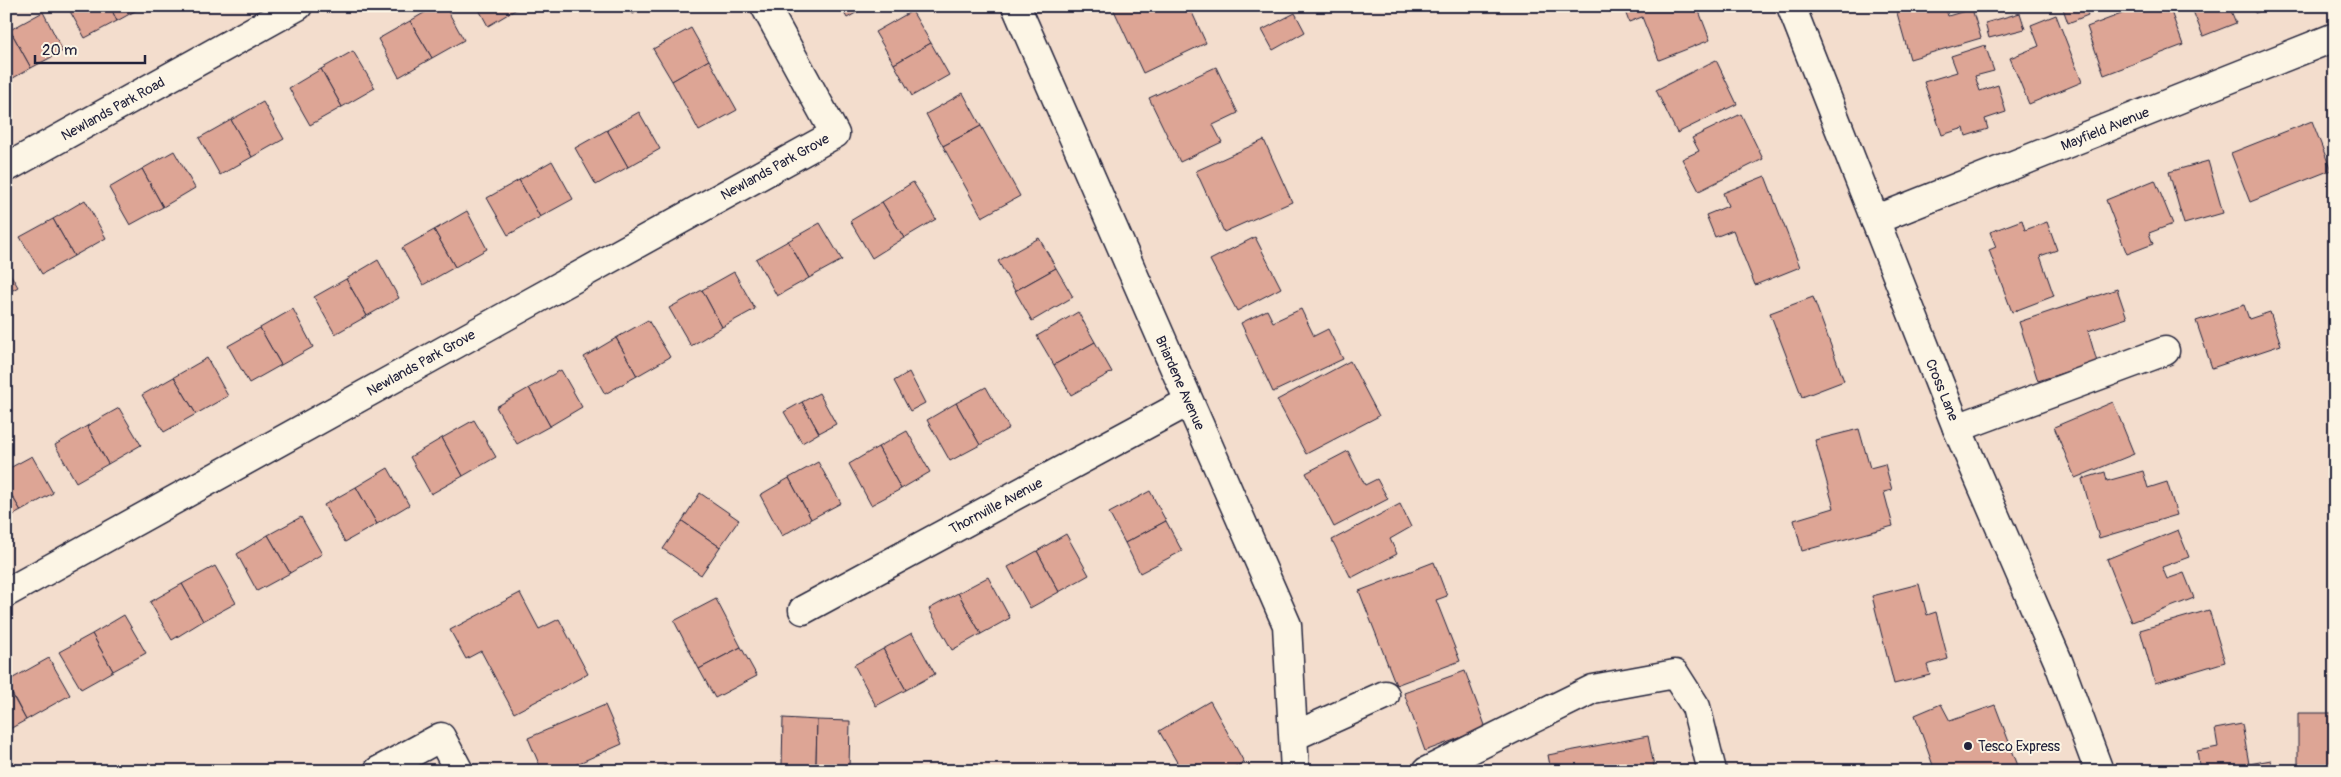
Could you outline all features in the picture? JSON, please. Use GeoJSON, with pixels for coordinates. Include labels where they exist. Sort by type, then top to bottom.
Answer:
{"type":"FeatureCollection","features":[{"type":"Feature","properties":{"kind":"street","name":"Newlands Park Road"},"geometry":{"type":"LineString","coordinates":[[6,168],[298,6]]}},
{"type":"Feature","properties":{"kind":"street","name":"Newlands Park Grove"},"geometry":{"type":"LineString","coordinates":[[6,593],[835,134],[765,6]]}},
{"type":"Feature","properties":{"kind":"street","name":"Briardene Avenue"},"geometry":{"type":"LineString","coordinates":[[1016,6],[1287,625],[1295,771]]}},
{"type":"Feature","properties":{"kind":"street","name":"Cross Lane"},"geometry":{"type":"LineString","coordinates":[[1791,6],[1957,428],[2058,661],[2099,771]]}},
{"type":"Feature","properties":{"kind":"street","name":"Mayfield Avenue"},"geometry":{"type":"LineString","coordinates":[[1875,220],[2335,37]]}},
{"type":"Feature","properties":{"kind":"street"},"geometry":{"type":"LineString","coordinates":[[1957,428],[2165,351]]}},
{"type":"Feature","properties":{"kind":"street","name":"Thornville Avenue"},"geometry":{"type":"LineString","coordinates":[[803,610],[1188,402]]}},
{"type":"Feature","properties":{"kind":"street"},"geometry":{"type":"LineString","coordinates":[[1427,771],[1593,689],[1675,674],[1696,707],[1712,771]]}},
{"type":"Feature","properties":{"kind":"street"},"geometry":{"type":"LineString","coordinates":[[1294,736],[1385,695]]}},
{"type":"Feature","properties":{"kind":"street"},"geometry":{"type":"LineString","coordinates":[[378,771],[441,737],[459,771]]}},
{"type":"Feature","properties":{"kind":"building"},"geometry":{"type":"Polygon","coordinates":[[[67,6],[110,6],[117,21],[85,38],[67,6]]]}},
{"type":"Feature","properties":{"kind":"building"},"geometry":{"type":"Polygon","coordinates":[[[110,6],[144,6],[117,21],[110,6]]]}},
{"type":"Feature","properties":{"kind":"building"},"geometry":{"type":"Polygon","coordinates":[[[436,6],[445,6],[464,40],[432,58],[410,21],[436,6]]]}},
{"type":"Feature","properties":{"kind":"building"},"geometry":{"type":"Polygon","coordinates":[[[477,6],[520,6],[520,7],[488,26],[477,6]]]}},
{"type":"Feature","properties":{"kind":"building"},"geometry":{"type":"Polygon","coordinates":[[[628,6],[647,6],[633,14],[628,6]]]}},
{"type":"Feature","properties":{"kind":"building"},"geometry":{"type":"Polygon","coordinates":[[[840,6],[868,6],[847,18],[840,6]]]}},
{"type":"Feature","properties":{"kind":"building"},"geometry":{"type":"Polygon","coordinates":[[[1112,6],[1189,6],[1206,43],[1143,73],[1112,6]]]}},
{"type":"Feature","properties":{"kind":"building"},"geometry":{"type":"Polygon","coordinates":[[[1623,6],[1697,6],[1710,40],[1659,60],[1642,17],[1629,22],[1623,6]]]}},
{"type":"Feature","properties":{"kind":"building"},"geometry":{"type":"Polygon","coordinates":[[[1895,6],[1945,6],[1948,16],[1972,9],[1981,38],[1910,59],[1895,6]]]}},
{"type":"Feature","properties":{"kind":"building"},"geometry":{"type":"Polygon","coordinates":[[[2062,6],[2084,6],[2088,15],[2068,23],[2062,6]]]}},
{"type":"Feature","properties":{"kind":"building"},"geometry":{"type":"Polygon","coordinates":[[[2127,6],[2169,6],[2183,45],[2104,75],[2087,27],[2129,11],[2127,6]]]}},
{"type":"Feature","properties":{"kind":"building"},"geometry":{"type":"Polygon","coordinates":[[[2191,6],[2229,6],[2236,23],[2203,36],[2191,6]]]}},
{"type":"Feature","properties":{"kind":"building"},"geometry":{"type":"Polygon","coordinates":[[[2253,6],[2277,6],[2255,13],[2253,6]]]}},
{"type":"Feature","properties":{"kind":"building"},"geometry":{"type":"Polygon","coordinates":[[[912,11],[931,43],[894,64],[875,32],[912,11]]]}},
{"type":"Feature","properties":{"kind":"building"},"geometry":{"type":"Polygon","coordinates":[[[43,12],[63,51],[31,68],[10,30],[43,12]]]}},
{"type":"Feature","properties":{"kind":"building"},"geometry":{"type":"Polygon","coordinates":[[[1295,13],[1305,32],[1273,50],[1262,30],[1295,13]]]}},
{"type":"Feature","properties":{"kind":"building"},"geometry":{"type":"Polygon","coordinates":[[[2020,13],[2025,29],[1989,38],[1985,23],[2020,13]]]}},
{"type":"Feature","properties":{"kind":"building"},"geometry":{"type":"Polygon","coordinates":[[[2056,15],[2082,82],[2029,104],[2010,58],[2039,46],[2031,25],[2056,15]]]}},
{"type":"Feature","properties":{"kind":"building"},"geometry":{"type":"Polygon","coordinates":[[[410,21],[432,58],[399,77],[378,39],[410,21]]]}},
{"type":"Feature","properties":{"kind":"building"},"geometry":{"type":"Polygon","coordinates":[[[691,28],[709,60],[672,81],[653,49],[691,28]]]}},
{"type":"Feature","properties":{"kind":"building"},"geometry":{"type":"Polygon","coordinates":[[[10,30],[31,68],[6,82],[6,32],[10,30]]]}},
{"type":"Feature","properties":{"kind":"building"},"geometry":{"type":"Polygon","coordinates":[[[931,43],[949,75],[912,96],[894,64],[931,43]]]}},
{"type":"Feature","properties":{"kind":"building"},"geometry":{"type":"Polygon","coordinates":[[[1985,45],[1994,71],[1975,76],[1980,91],[1998,85],[2006,112],[1985,119],[1988,129],[1966,136],[1964,128],[1942,135],[1924,82],[1957,72],[1951,56],[1985,45]]]}},
{"type":"Feature","properties":{"kind":"building"},"geometry":{"type":"Polygon","coordinates":[[[353,51],[375,88],[342,107],[321,69],[353,51]]]}},
{"type":"Feature","properties":{"kind":"building"},"geometry":{"type":"Polygon","coordinates":[[[709,60],[737,110],[699,131],[672,81],[709,60]]]}},
{"type":"Feature","properties":{"kind":"building"},"geometry":{"type":"Polygon","coordinates":[[[1716,60],[1737,104],[1677,133],[1656,90],[1716,60]]]}},
{"type":"Feature","properties":{"kind":"building"},"geometry":{"type":"Polygon","coordinates":[[[1216,67],[1238,113],[1213,125],[1222,142],[1180,162],[1149,98],[1216,67]]]}},
{"type":"Feature","properties":{"kind":"building"},"geometry":{"type":"Polygon","coordinates":[[[321,69],[342,107],[310,125],[289,88],[321,69]]]}},
{"type":"Feature","properties":{"kind":"building"},"geometry":{"type":"Polygon","coordinates":[[[963,93],[981,126],[943,146],[926,114],[963,93]]]}},
{"type":"Feature","properties":{"kind":"building"},"geometry":{"type":"Polygon","coordinates":[[[263,102],[284,139],[252,157],[231,120],[263,102]]]}},
{"type":"Feature","properties":{"kind":"building"},"geometry":{"type":"Polygon","coordinates":[[[639,112],[660,149],[628,167],[607,130],[639,112]]]}},
{"type":"Feature","properties":{"kind":"building"},"geometry":{"type":"Polygon","coordinates":[[[1741,114],[1763,159],[1699,191],[1682,159],[1699,151],[1692,138],[1741,114]]]}},
{"type":"Feature","properties":{"kind":"building"},"geometry":{"type":"Polygon","coordinates":[[[231,120],[252,157],[220,175],[199,138],[231,120]]]}},
{"type":"Feature","properties":{"kind":"building"},"geometry":{"type":"Polygon","coordinates":[[[2312,121],[2331,170],[2250,202],[2231,153],[2312,121]]]}},
{"type":"Feature","properties":{"kind":"building"},"geometry":{"type":"Polygon","coordinates":[[[981,126],[1020,196],[982,217],[943,146],[981,126]]]}},
{"type":"Feature","properties":{"kind":"building"},"geometry":{"type":"Polygon","coordinates":[[[607,130],[628,167],[596,185],[575,148],[607,130]]]}},
{"type":"Feature","properties":{"kind":"building"},"geometry":{"type":"Polygon","coordinates":[[[1264,140],[1292,202],[1224,232],[1196,171],[1264,140]]]}},
{"type":"Feature","properties":{"kind":"building"},"geometry":{"type":"Polygon","coordinates":[[[174,151],[195,188],[163,207],[142,169],[174,151]]]}},
{"type":"Feature","properties":{"kind":"building"},"geometry":{"type":"Polygon","coordinates":[[[552,161],[573,199],[540,217],[519,180],[552,161]]]}},
{"type":"Feature","properties":{"kind":"building"},"geometry":{"type":"Polygon","coordinates":[[[2208,161],[2223,213],[2184,224],[2169,172],[2208,161]]]}},
{"type":"Feature","properties":{"kind":"building"},"geometry":{"type":"Polygon","coordinates":[[[142,169],[163,207],[130,225],[109,188],[142,169]]]}},
{"type":"Feature","properties":{"kind":"building"},"geometry":{"type":"Polygon","coordinates":[[[1765,176],[1800,267],[1755,285],[1733,230],[1715,237],[1706,215],[1728,206],[1723,193],[1765,176]]]}},
{"type":"Feature","properties":{"kind":"building"},"geometry":{"type":"Polygon","coordinates":[[[519,180],[540,217],[508,235],[487,198],[519,180]]]}},
{"type":"Feature","properties":{"kind":"building"},"geometry":{"type":"Polygon","coordinates":[[[2155,180],[2173,224],[2149,233],[2153,244],[2127,254],[2106,200],[2155,180]]]}},
{"type":"Feature","properties":{"kind":"building"},"geometry":{"type":"Polygon","coordinates":[[[913,182],[936,219],[904,238],[882,202],[913,182]]]}},
{"type":"Feature","properties":{"kind":"building"},"geometry":{"type":"Polygon","coordinates":[[[85,200],[106,238],[74,256],[53,219],[85,200]]]}},
{"type":"Feature","properties":{"kind":"building"},"geometry":{"type":"Polygon","coordinates":[[[882,202],[904,238],[872,258],[850,221],[882,202]]]}},
{"type":"Feature","properties":{"kind":"building"},"geometry":{"type":"Polygon","coordinates":[[[467,211],[487,249],[455,267],[434,230],[467,211]]]}},
{"type":"Feature","properties":{"kind":"building"},"geometry":{"type":"Polygon","coordinates":[[[53,219],[74,256],[42,274],[20,237],[53,219]]]}},
{"type":"Feature","properties":{"kind":"building"},"geometry":{"type":"Polygon","coordinates":[[[2022,220],[2025,230],[2047,222],[2057,250],[2040,256],[2054,296],[2012,312],[1989,250],[1996,247],[1990,232],[2022,220]]]}},
{"type":"Feature","properties":{"kind":"building"},"geometry":{"type":"Polygon","coordinates":[[[820,223],[842,260],[809,278],[788,241],[820,223]]]}},
{"type":"Feature","properties":{"kind":"building"},"geometry":{"type":"Polygon","coordinates":[[[434,230],[455,267],[423,285],[402,248],[434,230]]]}},
{"type":"Feature","properties":{"kind":"building"},"geometry":{"type":"Polygon","coordinates":[[[1255,237],[1281,288],[1237,311],[1210,260],[1255,237]]]}},
{"type":"Feature","properties":{"kind":"building"},"geometry":{"type":"Polygon","coordinates":[[[1039,238],[1056,268],[1015,291],[998,261],[1039,238]]]}},
{"type":"Feature","properties":{"kind":"building"},"geometry":{"type":"Polygon","coordinates":[[[788,241],[809,278],[777,296],[756,259],[788,241]]]}},
{"type":"Feature","properties":{"kind":"building"},"geometry":{"type":"Polygon","coordinates":[[[378,260],[399,298],[367,316],[346,279],[378,260]]]}},
{"type":"Feature","properties":{"kind":"building"},"geometry":{"type":"Polygon","coordinates":[[[6,267],[18,287],[6,294],[6,267]]]}},
{"type":"Feature","properties":{"kind":"building"},"geometry":{"type":"Polygon","coordinates":[[[1056,268],[1073,297],[1032,321],[1015,291],[1056,268]]]}},
{"type":"Feature","properties":{"kind":"building"},"geometry":{"type":"Polygon","coordinates":[[[734,272],[755,309],[722,327],[702,290],[734,272]]]}},
{"type":"Feature","properties":{"kind":"building"},"geometry":{"type":"Polygon","coordinates":[[[346,279],[367,316],[335,334],[314,297],[346,279]]]}},
{"type":"Feature","properties":{"kind":"building"},"geometry":{"type":"Polygon","coordinates":[[[2117,289],[2127,318],[2088,331],[2097,362],[2038,381],[2019,322],[2117,289]]]}},
{"type":"Feature","properties":{"kind":"building"},"geometry":{"type":"Polygon","coordinates":[[[702,290],[722,327],[691,346],[669,308],[702,290]]]}},
{"type":"Feature","properties":{"kind":"building"},"geometry":{"type":"Polygon","coordinates":[[[1813,297],[1844,381],[1802,397],[1770,313],[1813,297]]]}},
{"type":"Feature","properties":{"kind":"building"},"geometry":{"type":"Polygon","coordinates":[[[2244,305],[2249,319],[2270,312],[2281,345],[2212,368],[2196,321],[2244,305]]]}},
{"type":"Feature","properties":{"kind":"building"},"geometry":{"type":"Polygon","coordinates":[[[293,309],[313,347],[281,365],[260,328],[293,309]]]}},
{"type":"Feature","properties":{"kind":"building"},"geometry":{"type":"Polygon","coordinates":[[[1301,309],[1314,336],[1328,329],[1343,359],[1273,392],[1241,323],[1267,310],[1273,322],[1301,309]]]}},
{"type":"Feature","properties":{"kind":"building"},"geometry":{"type":"Polygon","coordinates":[[[1078,312],[1095,342],[1054,365],[1037,336],[1078,312]]]}},
{"type":"Feature","properties":{"kind":"building"},"geometry":{"type":"Polygon","coordinates":[[[648,320],[670,357],[637,376],[616,338],[648,320]]]}},
{"type":"Feature","properties":{"kind":"building"},"geometry":{"type":"Polygon","coordinates":[[[260,328],[281,365],[249,383],[228,346],[260,328]]]}},
{"type":"Feature","properties":{"kind":"building"},"geometry":{"type":"Polygon","coordinates":[[[616,338],[637,376],[605,394],[584,357],[616,338]]]}},
{"type":"Feature","properties":{"kind":"building"},"geometry":{"type":"Polygon","coordinates":[[[1095,342],[1112,372],[1071,395],[1054,365],[1095,342]]]}},
{"type":"Feature","properties":{"kind":"building"},"geometry":{"type":"Polygon","coordinates":[[[207,358],[228,396],[196,414],[174,377],[207,358]]]}},
{"type":"Feature","properties":{"kind":"building"},"geometry":{"type":"Polygon","coordinates":[[[1350,361],[1379,416],[1306,454],[1277,400],[1350,361]]]}},
{"type":"Feature","properties":{"kind":"building"},"geometry":{"type":"Polygon","coordinates":[[[561,370],[582,407],[550,426],[529,388],[561,370]]]}},
{"type":"Feature","properties":{"kind":"building"},"geometry":{"type":"Polygon","coordinates":[[[909,372],[925,403],[910,411],[894,381],[909,372]]]}},
{"type":"Feature","properties":{"kind":"building"},"geometry":{"type":"Polygon","coordinates":[[[174,377],[196,414],[164,432],[142,395],[174,377]]]}},
{"type":"Feature","properties":{"kind":"building"},"geometry":{"type":"Polygon","coordinates":[[[986,387],[1009,428],[980,445],[956,403],[986,387]]]}},
{"type":"Feature","properties":{"kind":"building"},"geometry":{"type":"Polygon","coordinates":[[[529,388],[550,426],[517,444],[496,407],[529,388]]]}},
{"type":"Feature","properties":{"kind":"building"},"geometry":{"type":"Polygon","coordinates":[[[819,393],[836,424],[819,433],[802,402],[819,393]]]}},
{"type":"Feature","properties":{"kind":"building"},"geometry":{"type":"Polygon","coordinates":[[[802,402],[819,433],[802,443],[784,412],[802,402]]]}},
{"type":"Feature","properties":{"kind":"building"},"geometry":{"type":"Polygon","coordinates":[[[2113,402],[2134,454],[2075,478],[2054,427],[2113,402]]]}},
{"type":"Feature","properties":{"kind":"building"},"geometry":{"type":"Polygon","coordinates":[[[956,403],[980,445],[950,461],[927,420],[956,403]]]}},
{"type":"Feature","properties":{"kind":"building"},"geometry":{"type":"Polygon","coordinates":[[[119,408],[141,445],[108,464],[87,426],[119,408]]]}},
{"type":"Feature","properties":{"kind":"building"},"geometry":{"type":"Polygon","coordinates":[[[474,420],[496,457],[463,476],[442,438],[474,420]]]}},
{"type":"Feature","properties":{"kind":"building"},"geometry":{"type":"Polygon","coordinates":[[[87,426],[108,464],[76,482],[55,445],[87,426]]]}},
{"type":"Feature","properties":{"kind":"building"},"geometry":{"type":"Polygon","coordinates":[[[1859,429],[1870,468],[1885,464],[1892,490],[1884,492],[1893,526],[1802,551],[1794,520],[1834,508],[1815,440],[1859,429]]]}},
{"type":"Feature","properties":{"kind":"building"},"geometry":{"type":"Polygon","coordinates":[[[907,431],[930,472],[901,489],[878,447],[907,431]]]}},
{"type":"Feature","properties":{"kind":"building"},"geometry":{"type":"Polygon","coordinates":[[[442,438],[463,476],[431,494],[410,457],[442,438]]]}},
{"type":"Feature","properties":{"kind":"building"},"geometry":{"type":"Polygon","coordinates":[[[878,447],[901,489],[871,505],[849,464],[878,447]]]}},
{"type":"Feature","properties":{"kind":"building"},"geometry":{"type":"Polygon","coordinates":[[[1348,451],[1365,485],[1377,479],[1388,499],[1334,527],[1306,473],[1348,451]]]}},
{"type":"Feature","properties":{"kind":"building"},"geometry":{"type":"Polygon","coordinates":[[[32,456],[53,493],[21,511],[6,486],[6,470],[32,456]]]}},
{"type":"Feature","properties":{"kind":"building"},"geometry":{"type":"Polygon","coordinates":[[[818,462],[841,503],[811,519],[789,478],[818,462]]]}},
{"type":"Feature","properties":{"kind":"building"},"geometry":{"type":"Polygon","coordinates":[[[388,468],[409,505],[377,524],[356,487],[388,468]]]}},
{"type":"Feature","properties":{"kind":"building"},"geometry":{"type":"Polygon","coordinates":[[[2143,471],[2148,488],[2167,482],[2177,515],[2099,538],[2082,479],[2105,472],[2107,481],[2143,471]]]}},
{"type":"Feature","properties":{"kind":"building"},"geometry":{"type":"Polygon","coordinates":[[[789,478],[811,519],[782,536],[760,495],[789,478]]]}},
{"type":"Feature","properties":{"kind":"building"},"geometry":{"type":"Polygon","coordinates":[[[6,486],[21,511],[6,519],[6,486]]]}},
{"type":"Feature","properties":{"kind":"building"},"geometry":{"type":"Polygon","coordinates":[[[356,487],[377,524],[345,542],[324,505],[356,487]]]}},
{"type":"Feature","properties":{"kind":"building"},"geometry":{"type":"Polygon","coordinates":[[[1150,491],[1166,521],[1125,543],[1109,513],[1150,491]]]}},
{"type":"Feature","properties":{"kind":"building"},"geometry":{"type":"Polygon","coordinates":[[[700,493],[739,520],[720,547],[682,521],[700,493]]]}},
{"type":"Feature","properties":{"kind":"building"},"geometry":{"type":"Polygon","coordinates":[[[1400,504],[1411,527],[1390,539],[1397,554],[1351,578],[1332,540],[1400,504]]]}},
{"type":"Feature","properties":{"kind":"building"},"geometry":{"type":"Polygon","coordinates":[[[301,517],[322,554],[290,573],[268,535],[301,517]]]}},
{"type":"Feature","properties":{"kind":"building"},"geometry":{"type":"Polygon","coordinates":[[[682,521],[720,547],[701,575],[663,549],[682,521]]]}},
{"type":"Feature","properties":{"kind":"building"},"geometry":{"type":"Polygon","coordinates":[[[1166,521],[1182,551],[1140,573],[1125,543],[1166,521]]]}},
{"type":"Feature","properties":{"kind":"building"},"geometry":{"type":"Polygon","coordinates":[[[2178,530],[2189,557],[2162,567],[2167,579],[2184,573],[2194,598],[2132,622],[2107,559],[2178,530]]]}},
{"type":"Feature","properties":{"kind":"building"},"geometry":{"type":"Polygon","coordinates":[[[1066,534],[1089,575],[1059,592],[1037,551],[1066,534]]]}},
{"type":"Feature","properties":{"kind":"building"},"geometry":{"type":"Polygon","coordinates":[[[268,535],[290,573],[257,591],[237,554],[268,535]]]}},
{"type":"Feature","properties":{"kind":"building"},"geometry":{"type":"Polygon","coordinates":[[[1037,551],[1059,592],[1030,608],[1008,567],[1037,551]]]}},
{"type":"Feature","properties":{"kind":"building"},"geometry":{"type":"Polygon","coordinates":[[[1434,562],[1447,596],[1436,600],[1460,661],[1396,685],[1359,591],[1434,562]]]}},
{"type":"Feature","properties":{"kind":"building"},"geometry":{"type":"Polygon","coordinates":[[[215,566],[236,603],[203,621],[182,584],[215,566]]]}},
{"type":"Feature","properties":{"kind":"building"},"geometry":{"type":"Polygon","coordinates":[[[988,577],[1010,618],[981,634],[958,593],[988,577]]]}},
{"type":"Feature","properties":{"kind":"building"},"geometry":{"type":"Polygon","coordinates":[[[182,584],[203,621],[172,640],[150,602],[182,584]]]}},
{"type":"Feature","properties":{"kind":"building"},"geometry":{"type":"Polygon","coordinates":[[[1919,584],[1927,615],[1936,612],[1948,659],[1927,665],[1930,675],[1894,684],[1872,596],[1919,584]]]}},
{"type":"Feature","properties":{"kind":"building"},"geometry":{"type":"Polygon","coordinates":[[[520,593],[539,629],[559,619],[588,674],[514,713],[481,651],[466,659],[450,630],[520,593]]]}},
{"type":"Feature","properties":{"kind":"building"},"geometry":{"type":"Polygon","coordinates":[[[958,593],[981,634],[952,650],[929,609],[958,593]]]}},
{"type":"Feature","properties":{"kind":"building"},"geometry":{"type":"Polygon","coordinates":[[[716,599],[741,647],[699,669],[674,621],[716,599]]]}},
{"type":"Feature","properties":{"kind":"building"},"geometry":{"type":"Polygon","coordinates":[[[2209,610],[2225,662],[2155,683],[2140,630],[2209,610]]]}},
{"type":"Feature","properties":{"kind":"building"},"geometry":{"type":"Polygon","coordinates":[[[124,615],[146,653],[113,671],[92,634],[124,615]]]}},
{"type":"Feature","properties":{"kind":"building"},"geometry":{"type":"Polygon","coordinates":[[[912,633],[935,674],[906,690],[883,649],[912,633]]]}},
{"type":"Feature","properties":{"kind":"building"},"geometry":{"type":"Polygon","coordinates":[[[92,634],[113,671],[81,689],[59,652],[92,634]]]}},
{"type":"Feature","properties":{"kind":"building"},"geometry":{"type":"Polygon","coordinates":[[[741,647],[757,676],[715,698],[699,669],[741,647]]]}},
{"type":"Feature","properties":{"kind":"building"},"geometry":{"type":"Polygon","coordinates":[[[883,649],[906,690],[876,706],[854,665],[883,649]]]}},
{"type":"Feature","properties":{"kind":"building"},"geometry":{"type":"Polygon","coordinates":[[[49,658],[70,695],[26,720],[6,682],[49,658]]]}},
{"type":"Feature","properties":{"kind":"building"},"geometry":{"type":"Polygon","coordinates":[[[1465,671],[1486,728],[1425,751],[1404,693],[1465,671]]]}},
{"type":"Feature","properties":{"kind":"building"},"geometry":{"type":"Polygon","coordinates":[[[6,684],[26,720],[6,731],[6,684]]]}},
{"type":"Feature","properties":{"kind":"building"},"geometry":{"type":"Polygon","coordinates":[[[1210,701],[1244,762],[1228,771],[1182,771],[1159,731],[1210,701]]]}},
{"type":"Feature","properties":{"kind":"building","name":"Tesco Express"},"geometry":{"type":"Polygon","coordinates":[[[1941,704],[1950,721],[1995,705],[2020,771],[1935,771],[1915,715],[1941,704]]]}},
{"type":"Feature","properties":{"kind":"building"},"geometry":{"type":"Polygon","coordinates":[[[605,705],[622,744],[561,771],[542,771],[528,738],[605,705]]]}},
{"type":"Feature","properties":{"kind":"building"},"geometry":{"type":"Polygon","coordinates":[[[2298,713],[2334,713],[2335,771],[2298,771],[2298,713]]]}},
{"type":"Feature","properties":{"kind":"building"},"geometry":{"type":"Polygon","coordinates":[[[783,718],[817,720],[816,766],[782,766],[783,718]]]}},
{"type":"Feature","properties":{"kind":"building"},"geometry":{"type":"Polygon","coordinates":[[[817,720],[850,721],[849,768],[816,766],[817,720]]]}},
{"type":"Feature","properties":{"kind":"building"},"geometry":{"type":"Polygon","coordinates":[[[2242,724],[2249,764],[2271,760],[2273,771],[2200,771],[2197,751],[2218,747],[2215,729],[2242,724]]]}},
{"type":"Feature","properties":{"kind":"building"},"geometry":{"type":"Polygon","coordinates":[[[1648,736],[1655,771],[1551,771],[1548,755],[1648,736]]]}},
{"type":"Feature","properties":{"kind":"building"},"geometry":{"type":"Polygon","coordinates":[[[667,764],[671,771],[654,771],[667,764]]]}},
{"type":"Feature","properties":{"kind":"place","name":"Tesco Express"},"geometry":{"type":"Point","coordinates":[1968,746]}}]}
